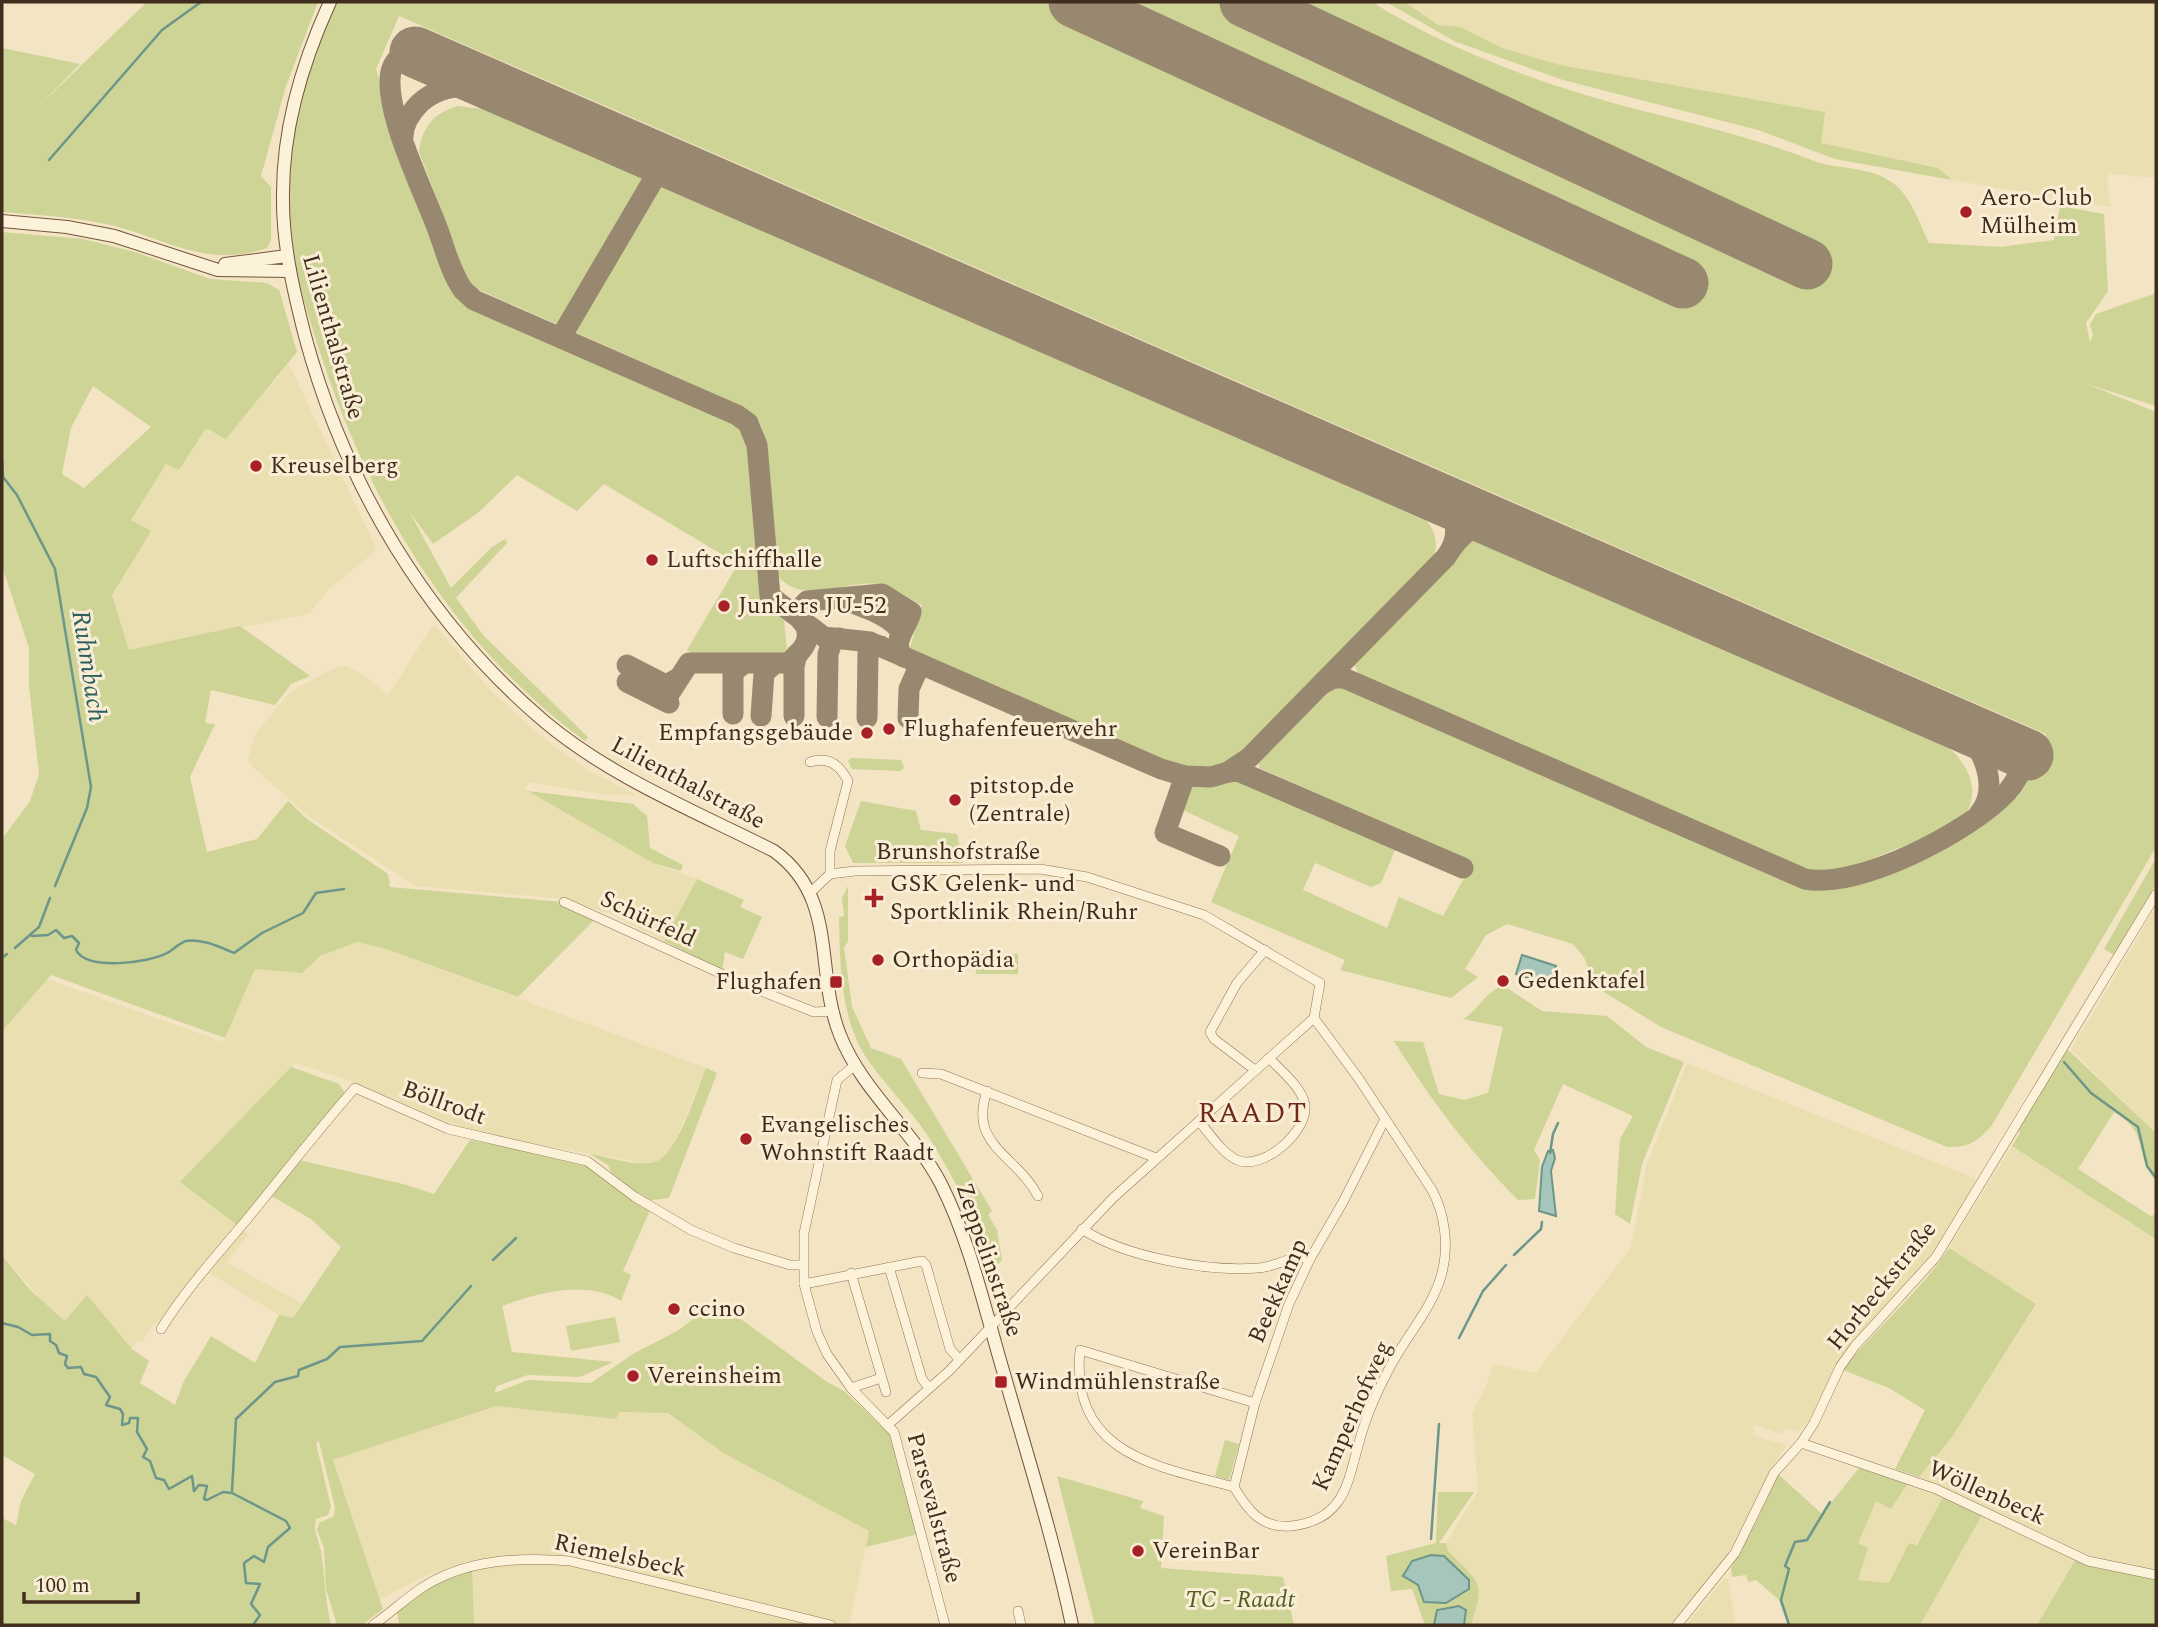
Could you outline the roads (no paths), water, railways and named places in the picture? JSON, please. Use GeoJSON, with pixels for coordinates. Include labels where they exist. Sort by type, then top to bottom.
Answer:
{"type":"FeatureCollection","features":[{"type":"Feature","properties":{"kind":"main road","name":"Lilienthalstraße"},"geometry":{"type":"LineString","coordinates":[[330,2],[305,65],[288,133],[282,193],[287,256],[320,387],[356,477],[396,549],[452,626],[518,698],[580,748],[650,788],[774,851],[799,872],[811,892]]}},
{"type":"Feature","properties":{"kind":"main road"},"geometry":{"type":"LineString","coordinates":[[2,221],[67,227],[114,236],[218,270],[290,271]]}},
{"type":"Feature","properties":{"kind":"main road"},"geometry":{"type":"LineString","coordinates":[[203,265],[287,256]]}},
{"type":"Feature","properties":{"kind":"main road","name":"Zeppelinstraße"},"geometry":{"type":"LineString","coordinates":[[811,892],[820,923],[840,1034],[855,1065],[911,1135],[940,1182],[962,1233],[1045,1514],[1072,1625]]}},
{"type":"Feature","properties":{"kind":"street"},"geometry":{"type":"LineString","coordinates":[[810,762],[820,759],[832,762],[843,770],[848,780],[830,851],[830,874],[811,892]]}},
{"type":"Feature","properties":{"kind":"street","name":"Brunshofstraße"},"geometry":{"type":"LineString","coordinates":[[830,874],[855,871],[1040,869],[1087,877],[1204,915],[1320,983],[1314,1018]]}},
{"type":"Feature","properties":{"kind":"street","name":"Horbeckstraße"},"geometry":{"type":"LineString","coordinates":[[1677,1625],[1735,1553],[1774,1473],[1801,1443],[1840,1367],[1855,1346],[1936,1257],[2156,894]]}},
{"type":"Feature","properties":{"kind":"street","name":"Schürfeld"},"geometry":{"type":"LineString","coordinates":[[564,901],[746,985],[814,1012],[834,1011]]}},
{"type":"Feature","properties":{"kind":"street"},"geometry":{"type":"LineString","coordinates":[[1255,1070],[1214,1039],[1210,1032],[1237,983],[1265,950]]}},
{"type":"Feature","properties":{"kind":"street"},"geometry":{"type":"LineString","coordinates":[[889,1424],[991,1327],[1082,1228],[1156,1158],[1314,1018],[1359,1079],[1384,1121]]}},
{"type":"Feature","properties":{"kind":"street"},"geometry":{"type":"LineString","coordinates":[[1199,1121],[1229,1155],[1238,1160],[1261,1160],[1270,1154],[1300,1125],[1305,1105],[1300,1093],[1269,1058]]}},
{"type":"Feature","properties":{"kind":"street","name":"Parsevalstraße"},"geometry":{"type":"LineString","coordinates":[[855,1065],[837,1080],[809,1205],[802,1265],[804,1284],[817,1332],[827,1354],[851,1388],[894,1432],[945,1625]]}},
{"type":"Feature","properties":{"kind":"street"},"geometry":{"type":"LineString","coordinates":[[922,1073],[941,1074],[1156,1158]]}},
{"type":"Feature","properties":{"kind":"street","name":"Böllrodt"},"geometry":{"type":"LineString","coordinates":[[161,1329],[179,1300],[355,1088],[448,1129],[587,1161],[635,1197],[691,1230],[734,1248],[790,1265],[802,1265]]}},
{"type":"Feature","properties":{"kind":"street"},"geometry":{"type":"LineString","coordinates":[[987,1091],[980,1118],[986,1136],[1029,1180],[1038,1196]]}},
{"type":"Feature","properties":{"kind":"street","name":"Kamperhofweg"},"geometry":{"type":"LineString","coordinates":[[1234,1486],[1247,1510],[1258,1518],[1285,1526],[1317,1520],[1341,1499],[1377,1393],[1434,1294],[1445,1253],[1440,1206],[1384,1121]]}},
{"type":"Feature","properties":{"kind":"street","name":"Beekkamp"},"geometry":{"type":"LineString","coordinates":[[1234,1486],[1255,1403],[1289,1304],[1384,1121]]}},
{"type":"Feature","properties":{"kind":"street"},"geometry":{"type":"LineString","coordinates":[[1082,1228],[1091,1235],[1157,1257],[1212,1268],[1264,1268],[1298,1256],[1310,1259]]}},
{"type":"Feature","properties":{"kind":"street"},"geometry":{"type":"LineString","coordinates":[[804,1284],[917,1260],[926,1265],[950,1349],[958,1359]]}},
{"type":"Feature","properties":{"kind":"street"},"geometry":{"type":"LineString","coordinates":[[889,1267],[922,1379],[929,1388]]}},
{"type":"Feature","properties":{"kind":"street"},"geometry":{"type":"LineString","coordinates":[[851,1273],[886,1392]]}},
{"type":"Feature","properties":{"kind":"street"},"geometry":{"type":"LineString","coordinates":[[1234,1486],[1151,1463],[1129,1455],[1112,1443],[1098,1426],[1085,1399],[1080,1381],[1080,1350],[1255,1403]]}},
{"type":"Feature","properties":{"kind":"street"},"geometry":{"type":"LineString","coordinates":[[851,1388],[881,1378]]}},
{"type":"Feature","properties":{"kind":"street","name":"Wöllenbeck"},"geometry":{"type":"LineString","coordinates":[[1801,1443],[1936,1489],[2088,1561],[2156,1575]]}},
{"type":"Feature","properties":{"kind":"street","name":"Riemelsbeck"},"geometry":{"type":"LineString","coordinates":[[373,1625],[439,1578],[502,1560],[533,1558],[570,1561],[831,1625]]}},
{"type":"Feature","properties":{"kind":"street"},"geometry":{"type":"LineString","coordinates":[[1018,1611],[1021,1625]]}},
{"type":"Feature","properties":{"kind":"water"},"geometry":{"type":"Polygon","coordinates":[[[1522,955],[1556,966],[1550,985],[1516,974],[1522,955]]]}},
{"type":"Feature","properties":{"kind":"water"},"geometry":{"type":"Polygon","coordinates":[[[1553,1150],[1555,1158],[1551,1171],[1556,1216],[1539,1211],[1542,1167],[1548,1151],[1553,1150]]]}},
{"type":"Feature","properties":{"kind":"water"},"geometry":{"type":"Polygon","coordinates":[[[1431,1555],[1444,1556],[1469,1580],[1469,1589],[1446,1603],[1424,1602],[1418,1585],[1403,1576],[1412,1561],[1431,1555]]]}},
{"type":"Feature","properties":{"kind":"water"},"geometry":{"type":"Polygon","coordinates":[[[1459,1606],[1466,1610],[1464,1625],[1434,1625],[1437,1610],[1459,1606]]]}},
{"type":"Feature","properties":{"kind":"waterway"},"geometry":{"type":"LineString","coordinates":[[49,160],[162,30],[201,2]]}},
{"type":"Feature","properties":{"kind":"waterway","name":"Ruhmbach"},"geometry":{"type":"LineString","coordinates":[[2,459],[3,477],[17,495],[55,569],[91,787],[87,808],[55,886]]}},
{"type":"Feature","properties":{"kind":"waterway"},"geometry":{"type":"LineString","coordinates":[[32,936],[48,935],[56,930],[64,938],[72,936],[79,943],[76,950],[82,957],[105,963],[133,962],[158,957],[183,942],[192,940],[234,953],[262,933],[303,913],[316,893],[344,889]]}},
{"type":"Feature","properties":{"kind":"waterway","name":"Ruhmbach"},"geometry":{"type":"LineString","coordinates":[[15,948],[39,927],[50,898]]}},
{"type":"Feature","properties":{"kind":"waterway","name":"Ruhmbach"},"geometry":{"type":"LineString","coordinates":[[2,958],[7,954]]}},
{"type":"Feature","properties":{"kind":"waterway"},"geometry":{"type":"LineString","coordinates":[[2064,1062],[2091,1093],[2138,1127],[2147,1166],[2156,1178]]}},
{"type":"Feature","properties":{"kind":"waterway"},"geometry":{"type":"LineString","coordinates":[[1550,1153],[1558,1123]]}},
{"type":"Feature","properties":{"kind":"waterway"},"geometry":{"type":"LineString","coordinates":[[1514,1255],[1541,1229],[1542,1222]]}},
{"type":"Feature","properties":{"kind":"waterway"},"geometry":{"type":"LineString","coordinates":[[493,1260],[516,1238]]}},
{"type":"Feature","properties":{"kind":"waterway"},"geometry":{"type":"LineString","coordinates":[[1459,1338],[1483,1291],[1506,1265]]}},
{"type":"Feature","properties":{"kind":"waterway"},"geometry":{"type":"LineString","coordinates":[[232,1491],[236,1419],[275,1382],[298,1376],[299,1370],[327,1359],[340,1347],[422,1341],[471,1286]]}},
{"type":"Feature","properties":{"kind":"waterway"},"geometry":{"type":"LineString","coordinates":[[2,1323],[18,1327],[32,1335],[50,1334],[50,1341],[56,1345],[59,1353],[67,1356],[65,1364],[68,1368],[81,1367],[84,1374],[96,1377],[110,1397],[106,1405],[120,1409],[123,1414],[122,1425],[129,1423],[130,1418],[138,1418],[137,1432],[147,1449],[143,1457],[150,1461],[156,1478],[164,1480],[169,1489],[192,1476],[194,1491],[199,1485],[207,1486],[204,1499],[223,1492],[232,1493],[286,1521],[290,1528],[268,1547],[264,1562],[254,1556],[244,1563],[246,1583],[260,1584],[251,1604],[260,1615],[253,1625]]}},
{"type":"Feature","properties":{"kind":"waterway"},"geometry":{"type":"LineString","coordinates":[[1431,1539],[1439,1424]]}},
{"type":"Feature","properties":{"kind":"waterway"},"geometry":{"type":"LineString","coordinates":[[1789,1625],[1781,1600],[1789,1569],[1785,1566],[1795,1542],[1807,1540],[1830,1502]]}},
{"type":"Feature","properties":{"kind":"place","name":"Aero-Club Mülheim"},"geometry":{"type":"Point","coordinates":[1966,212]}},
{"type":"Feature","properties":{"kind":"place","name":"Kreuselberg"},"geometry":{"type":"Point","coordinates":[256,466]}},
{"type":"Feature","properties":{"kind":"place","name":"Luftschiffhalle"},"geometry":{"type":"Point","coordinates":[652,560]}},
{"type":"Feature","properties":{"kind":"place","name":"Junkers JU-52"},"geometry":{"type":"Point","coordinates":[724,606]}},
{"type":"Feature","properties":{"kind":"place","name":"Flughafenfeuerwehr"},"geometry":{"type":"Point","coordinates":[889,729]}},
{"type":"Feature","properties":{"kind":"place","name":"Empfangsgebäude"},"geometry":{"type":"Point","coordinates":[867,733]}},
{"type":"Feature","properties":{"kind":"place","name":"pitstop.de (Zentrale)"},"geometry":{"type":"Point","coordinates":[955,800]}},
{"type":"Feature","properties":{"kind":"place","name":"GSK Gelenk- und Sportklinik Rhein/Ruhr"},"geometry":{"type":"Point","coordinates":[874,898]}},
{"type":"Feature","properties":{"kind":"place","name":"Orthopädia"},"geometry":{"type":"Point","coordinates":[878,960]}},
{"type":"Feature","properties":{"kind":"place","name":"Gedenktafel"},"geometry":{"type":"Point","coordinates":[1503,981]}},
{"type":"Feature","properties":{"kind":"place","name":"Flughafen"},"geometry":{"type":"Point","coordinates":[836,982]}},
{"type":"Feature","properties":{"kind":"place","name":"Evangelisches Wohnstift Raadt"},"geometry":{"type":"Point","coordinates":[746,1139]}},
{"type":"Feature","properties":{"kind":"place","name":"ccino"},"geometry":{"type":"Point","coordinates":[674,1309]}},
{"type":"Feature","properties":{"kind":"place","name":"Vereinsheim"},"geometry":{"type":"Point","coordinates":[633,1376]}},
{"type":"Feature","properties":{"kind":"place","name":"Windmühlenstraße"},"geometry":{"type":"Point","coordinates":[1001,1382]}},
{"type":"Feature","properties":{"kind":"place","name":"VereinBar"},"geometry":{"type":"Point","coordinates":[1138,1551]}},
{"type":"Feature","properties":{"kind":"district","name":"RAADT"},"geometry":{"type":"Point","coordinates":[1253,1113]}},
{"type":"Feature","properties":{"kind":"park label","name":"TC - Raadt"},"geometry":{"type":"Point","coordinates":[1240,1600]}}]}
